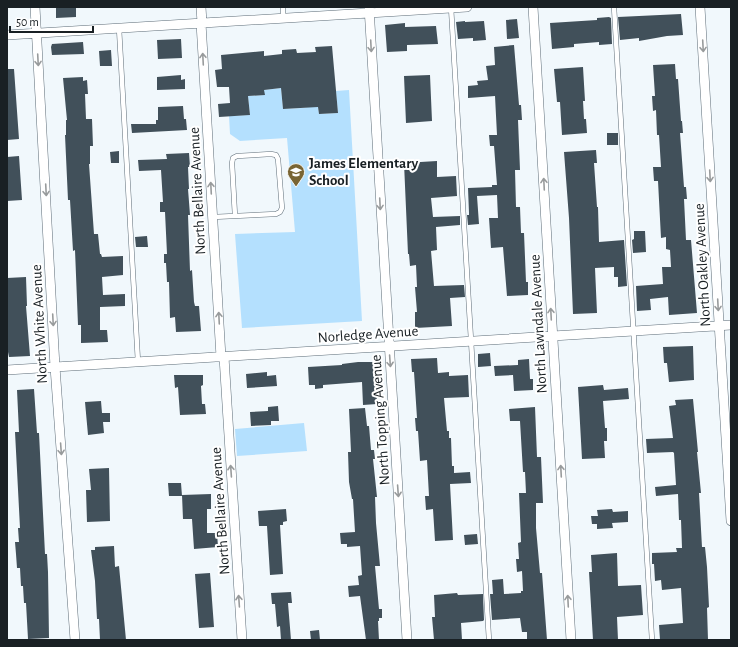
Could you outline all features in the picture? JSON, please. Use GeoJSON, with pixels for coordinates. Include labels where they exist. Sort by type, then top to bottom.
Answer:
{"type":"FeatureCollection","features":[{"type":"Feature","properties":{"kind":"street","name":"North White Avenue"},"geometry":{"type":"LineString","coordinates":[[35,7],[55,367],[75,640]]}},
{"type":"Feature","properties":{"kind":"street","name":"North Bellaire Avenue"},"geometry":{"type":"LineString","coordinates":[[201,7],[222,357],[242,640]]}},
{"type":"Feature","properties":{"kind":"street"},"geometry":{"type":"LineString","coordinates":[[7,35],[283,18],[369,10],[467,7]]}},
{"type":"Feature","properties":{"kind":"street","name":"North Lawndale Avenue"},"geometry":{"type":"LineString","coordinates":[[533,7],[571,640]]}},
{"type":"Feature","properties":{"kind":"street","name":"North Oakley Avenue"},"geometry":{"type":"LineString","coordinates":[[700,7],[731,521]]}},
{"type":"Feature","properties":{"kind":"street","name":"North Topping Avenue"},"geometry":{"type":"LineString","coordinates":[[369,10],[407,640]]}},
{"type":"Feature","properties":{"kind":"street","name":"Norledge Avenue"},"geometry":{"type":"LineString","coordinates":[[7,370],[731,326]]}},
{"type":"Feature","properties":{"kind":"lane"},"geometry":{"type":"LineString","coordinates":[[283,7],[283,18]]}},
{"type":"Feature","properties":{"kind":"lane"},"geometry":{"type":"LineString","coordinates":[[614,7],[652,640]]}},
{"type":"Feature","properties":{"kind":"lane"},"geometry":{"type":"LineString","coordinates":[[451,8],[489,640]]}},
{"type":"Feature","properties":{"kind":"lane"},"geometry":{"type":"LineString","coordinates":[[119,28],[138,362]]}},
{"type":"Feature","properties":{"kind":"lane"},"geometry":{"type":"LineString","coordinates":[[213,217],[235,216],[276,214],[280,212],[282,208],[278,159],[276,155],[237,156],[233,158],[235,216]]}},
{"type":"Feature","properties":{"kind":"shaded area"},"geometry":{"type":"Polygon","coordinates":[[[281,88],[283,109],[303,108],[318,105],[319,114],[338,113],[336,91],[349,90],[362,321],[242,328],[235,234],[295,232],[287,138],[240,141],[230,134],[229,116],[250,115],[248,96],[264,95],[264,90],[281,88]]]}},
{"type":"Feature","properties":{"kind":"shaded area"},"geometry":{"type":"Polygon","coordinates":[[[304,423],[307,451],[237,456],[235,429],[304,423]]]}},
{"type":"Feature","properties":{"kind":"building"},"geometry":{"type":"Polygon","coordinates":[[[56,7],[76,7],[76,17],[56,18],[56,7]]]}},
{"type":"Feature","properties":{"kind":"building"},"geometry":{"type":"Polygon","coordinates":[[[681,14],[683,35],[639,41],[639,38],[620,40],[618,17],[681,14]]]}},
{"type":"Feature","properties":{"kind":"building"},"geometry":{"type":"Polygon","coordinates":[[[597,18],[611,18],[612,44],[599,45],[599,42],[574,44],[574,47],[552,49],[550,23],[597,20],[597,18]]]}},
{"type":"Feature","properties":{"kind":"building"},"geometry":{"type":"Polygon","coordinates":[[[517,19],[519,38],[507,39],[506,20],[517,19]]]}},
{"type":"Feature","properties":{"kind":"building"},"geometry":{"type":"Polygon","coordinates":[[[484,21],[486,40],[473,41],[473,38],[458,39],[456,22],[484,21]]]}},
{"type":"Feature","properties":{"kind":"building"},"geometry":{"type":"Polygon","coordinates":[[[405,23],[405,27],[436,26],[438,44],[407,45],[407,51],[387,52],[385,25],[405,23]]]}},
{"type":"Feature","properties":{"kind":"building"},"geometry":{"type":"Polygon","coordinates":[[[181,39],[182,58],[158,59],[157,40],[181,39]]]}},
{"type":"Feature","properties":{"kind":"building"},"geometry":{"type":"Polygon","coordinates":[[[83,42],[84,54],[52,55],[52,44],[83,42]]]}},
{"type":"Feature","properties":{"kind":"building"},"geometry":{"type":"Polygon","coordinates":[[[514,45],[519,105],[521,105],[522,120],[518,120],[520,170],[515,170],[516,207],[520,207],[521,233],[524,233],[528,295],[507,296],[503,247],[491,248],[489,218],[498,218],[497,195],[477,196],[479,224],[468,225],[468,188],[492,187],[492,185],[497,185],[494,146],[490,146],[489,135],[497,135],[495,96],[468,98],[468,86],[478,85],[477,81],[488,80],[486,66],[495,65],[494,47],[514,45]]]}},
{"type":"Feature","properties":{"kind":"building","name":"James Elementary School"},"geometry":{"type":"Polygon","coordinates":[[[332,46],[338,113],[319,114],[318,107],[283,109],[281,88],[264,90],[265,95],[248,96],[250,115],[219,117],[218,104],[230,103],[229,87],[217,87],[215,70],[222,69],[221,55],[264,51],[264,56],[282,54],[282,50],[296,49],[297,53],[316,52],[315,47],[332,46]]]}},
{"type":"Feature","properties":{"kind":"building"},"geometry":{"type":"Polygon","coordinates":[[[111,50],[112,66],[100,66],[99,51],[111,50]]]}},
{"type":"Feature","properties":{"kind":"building"},"geometry":{"type":"Polygon","coordinates":[[[675,64],[676,79],[678,79],[683,133],[680,133],[684,187],[686,187],[687,199],[684,199],[686,240],[691,240],[697,313],[669,315],[668,297],[650,299],[651,310],[637,311],[636,286],[663,284],[662,267],[671,267],[670,250],[666,249],[666,237],[661,238],[658,181],[654,181],[653,167],[661,167],[656,110],[653,111],[652,96],[655,96],[653,65],[675,64]]]}},
{"type":"Feature","properties":{"kind":"building"},"geometry":{"type":"Polygon","coordinates":[[[583,67],[585,101],[583,101],[584,119],[586,119],[587,133],[562,135],[560,102],[557,102],[554,69],[583,67]]]}},
{"type":"Feature","properties":{"kind":"building"},"geometry":{"type":"Polygon","coordinates":[[[7,69],[14,69],[19,139],[7,140],[7,69]]]}},
{"type":"Feature","properties":{"kind":"building"},"geometry":{"type":"Polygon","coordinates":[[[181,75],[181,80],[185,79],[185,89],[157,90],[157,77],[181,75]]]}},
{"type":"Feature","properties":{"kind":"building"},"geometry":{"type":"Polygon","coordinates":[[[430,75],[432,121],[406,123],[404,76],[430,75]]]}},
{"type":"Feature","properties":{"kind":"building"},"geometry":{"type":"Polygon","coordinates":[[[83,77],[83,81],[87,80],[88,94],[85,94],[86,119],[92,119],[93,146],[90,146],[89,164],[94,234],[98,234],[100,254],[102,257],[123,256],[123,275],[102,277],[103,295],[125,294],[125,306],[100,307],[100,330],[107,330],[108,342],[81,343],[81,325],[78,325],[75,250],[73,251],[70,200],[68,200],[65,135],[67,120],[63,78],[83,77]]]}},
{"type":"Feature","properties":{"kind":"building"},"geometry":{"type":"Polygon","coordinates":[[[183,106],[187,130],[132,133],[131,124],[156,124],[156,120],[158,120],[158,107],[183,106]]]}},
{"type":"Feature","properties":{"kind":"building"},"geometry":{"type":"Polygon","coordinates":[[[607,133],[618,133],[618,145],[607,145],[607,133]]]}},
{"type":"Feature","properties":{"kind":"building"},"geometry":{"type":"Polygon","coordinates":[[[596,150],[597,163],[594,163],[598,207],[599,242],[624,240],[627,286],[618,287],[618,277],[614,277],[614,267],[595,268],[597,313],[573,314],[569,218],[564,152],[596,150]]]}},
{"type":"Feature","properties":{"kind":"building"},"geometry":{"type":"Polygon","coordinates":[[[119,151],[119,163],[111,163],[110,152],[119,151]]]}},
{"type":"Feature","properties":{"kind":"building"},"geometry":{"type":"Polygon","coordinates":[[[189,153],[190,167],[188,167],[188,189],[190,215],[188,215],[190,271],[192,270],[195,306],[199,306],[201,331],[176,332],[175,317],[170,318],[169,282],[167,282],[166,263],[164,263],[164,254],[167,254],[165,212],[160,212],[160,202],[163,202],[161,170],[139,171],[138,160],[167,159],[166,154],[189,153]]]}},
{"type":"Feature","properties":{"kind":"building"},"geometry":{"type":"Polygon","coordinates":[[[19,156],[22,200],[7,201],[7,157],[19,156]]]}},
{"type":"Feature","properties":{"kind":"building"},"geometry":{"type":"Polygon","coordinates":[[[437,161],[437,177],[456,176],[457,196],[431,198],[433,217],[460,216],[460,225],[436,227],[437,250],[431,251],[434,286],[464,285],[465,297],[450,298],[452,326],[415,328],[415,312],[417,312],[415,287],[417,287],[416,265],[410,266],[408,254],[404,163],[437,161]]]}},
{"type":"Feature","properties":{"kind":"building"},"geometry":{"type":"Polygon","coordinates":[[[634,231],[645,231],[646,252],[633,253],[632,240],[634,239],[634,231]]]}},
{"type":"Feature","properties":{"kind":"building"},"geometry":{"type":"Polygon","coordinates":[[[147,236],[148,247],[136,247],[135,237],[147,236]]]}},
{"type":"Feature","properties":{"kind":"building"},"geometry":{"type":"Polygon","coordinates":[[[26,277],[26,306],[30,356],[9,357],[7,352],[7,278],[26,277]]]}},
{"type":"Feature","properties":{"kind":"building"},"geometry":{"type":"Polygon","coordinates":[[[693,346],[694,380],[669,382],[667,363],[664,363],[663,347],[693,346]]]}},
{"type":"Feature","properties":{"kind":"building"},"geometry":{"type":"Polygon","coordinates":[[[490,353],[491,366],[478,367],[478,354],[490,353]]]}},
{"type":"Feature","properties":{"kind":"building"},"geometry":{"type":"Polygon","coordinates":[[[437,358],[438,373],[449,372],[449,376],[468,375],[469,397],[444,398],[447,431],[449,431],[449,438],[451,438],[452,466],[454,466],[454,473],[470,472],[471,483],[450,484],[453,540],[435,541],[433,509],[426,510],[425,496],[429,496],[427,460],[420,461],[418,431],[416,431],[415,418],[417,418],[414,372],[412,372],[411,359],[437,358]]]}},
{"type":"Feature","properties":{"kind":"building"},"geometry":{"type":"Polygon","coordinates":[[[529,359],[530,379],[533,379],[533,390],[514,391],[513,375],[495,376],[494,366],[518,365],[518,360],[529,359]]]}},
{"type":"Feature","properties":{"kind":"building"},"geometry":{"type":"Polygon","coordinates":[[[358,362],[375,362],[377,404],[363,405],[362,382],[323,385],[323,388],[315,389],[315,385],[309,385],[308,367],[342,365],[358,362]]]}},
{"type":"Feature","properties":{"kind":"building"},"geometry":{"type":"Polygon","coordinates":[[[267,372],[267,376],[276,375],[277,386],[247,388],[246,374],[267,372]]]}},
{"type":"Feature","properties":{"kind":"building"},"geometry":{"type":"Polygon","coordinates":[[[174,375],[203,375],[203,385],[201,386],[202,404],[205,404],[206,414],[180,415],[178,387],[175,388],[174,375]]]}},
{"type":"Feature","properties":{"kind":"building"},"geometry":{"type":"Polygon","coordinates":[[[603,385],[604,390],[628,388],[629,399],[603,401],[605,428],[607,428],[607,441],[604,441],[605,458],[582,459],[578,387],[603,385]]]}},
{"type":"Feature","properties":{"kind":"building"},"geometry":{"type":"Polygon","coordinates":[[[34,389],[37,433],[39,433],[45,554],[47,554],[49,638],[28,639],[26,603],[24,603],[23,586],[21,586],[20,568],[17,568],[15,542],[19,542],[18,528],[20,528],[15,432],[19,432],[17,390],[34,389]]]}},
{"type":"Feature","properties":{"kind":"building"},"geometry":{"type":"Polygon","coordinates":[[[693,399],[701,493],[699,493],[702,547],[705,547],[707,567],[709,607],[707,608],[708,640],[660,640],[659,625],[683,623],[681,588],[662,590],[661,580],[655,581],[652,553],[677,552],[676,548],[682,548],[681,520],[679,520],[678,494],[656,496],[655,487],[676,485],[674,453],[647,453],[646,439],[673,438],[669,406],[676,405],[675,400],[693,399]]]}},
{"type":"Feature","properties":{"kind":"building"},"geometry":{"type":"Polygon","coordinates":[[[101,401],[102,413],[110,413],[110,422],[103,422],[104,433],[88,435],[85,402],[101,401]]]}},
{"type":"Feature","properties":{"kind":"building"},"geometry":{"type":"Polygon","coordinates":[[[278,406],[279,421],[271,421],[271,425],[251,426],[250,412],[268,411],[268,407],[278,406]]]}},
{"type":"Feature","properties":{"kind":"building"},"geometry":{"type":"Polygon","coordinates":[[[535,407],[537,457],[541,457],[543,503],[536,503],[536,528],[540,573],[542,573],[547,640],[527,640],[527,632],[522,632],[520,618],[492,620],[490,594],[493,594],[492,580],[503,579],[504,594],[521,593],[521,591],[523,591],[522,571],[517,572],[516,559],[519,559],[518,543],[521,542],[519,493],[526,493],[525,472],[523,472],[520,421],[510,421],[509,409],[535,407]]]}},
{"type":"Feature","properties":{"kind":"building"},"geometry":{"type":"Polygon","coordinates":[[[365,408],[367,426],[369,426],[371,450],[374,450],[375,459],[373,459],[377,497],[375,497],[376,523],[380,566],[375,566],[379,609],[382,609],[382,618],[379,618],[378,621],[379,640],[366,640],[360,596],[349,597],[348,586],[359,585],[358,576],[362,575],[360,546],[347,547],[347,544],[341,544],[340,533],[355,532],[353,499],[349,482],[348,452],[351,452],[349,409],[365,408]]]}},
{"type":"Feature","properties":{"kind":"building"},"geometry":{"type":"Polygon","coordinates":[[[109,468],[110,521],[87,522],[86,490],[91,490],[89,469],[109,468]]]}},
{"type":"Feature","properties":{"kind":"building"},"geometry":{"type":"Polygon","coordinates":[[[168,483],[181,483],[182,496],[169,496],[168,483]]]}},
{"type":"Feature","properties":{"kind":"building"},"geometry":{"type":"Polygon","coordinates":[[[211,494],[211,509],[207,509],[207,533],[217,533],[218,547],[194,549],[192,519],[183,519],[182,495],[211,494]]]}},
{"type":"Feature","properties":{"kind":"building"},"geometry":{"type":"Polygon","coordinates":[[[286,509],[287,521],[283,522],[283,525],[280,525],[283,574],[270,575],[267,526],[259,526],[258,511],[286,509]]]}},
{"type":"Feature","properties":{"kind":"building"},"geometry":{"type":"Polygon","coordinates":[[[612,509],[613,512],[628,511],[628,522],[612,523],[613,528],[597,529],[597,524],[592,524],[591,516],[598,516],[597,510],[612,509]]]}},
{"type":"Feature","properties":{"kind":"building"},"geometry":{"type":"Polygon","coordinates":[[[477,534],[478,544],[465,545],[464,535],[477,534]]]}},
{"type":"Feature","properties":{"kind":"building"},"geometry":{"type":"Polygon","coordinates":[[[114,546],[115,567],[119,566],[126,640],[100,640],[91,550],[95,550],[95,547],[114,546]]]}},
{"type":"Feature","properties":{"kind":"building"},"geometry":{"type":"Polygon","coordinates":[[[617,553],[618,586],[641,585],[643,615],[617,617],[618,640],[593,640],[589,572],[592,572],[591,555],[617,553]]]}},
{"type":"Feature","properties":{"kind":"building"},"geometry":{"type":"Polygon","coordinates":[[[210,573],[214,627],[199,628],[195,574],[210,573]]]}},
{"type":"Feature","properties":{"kind":"building"},"geometry":{"type":"Polygon","coordinates":[[[291,592],[292,603],[288,603],[291,640],[281,640],[280,626],[277,627],[275,604],[272,604],[271,593],[291,592]]]}},
{"type":"Feature","properties":{"kind":"building"},"geometry":{"type":"Polygon","coordinates":[[[457,593],[458,595],[483,594],[484,620],[461,623],[462,640],[434,640],[432,617],[435,617],[434,595],[457,593]]]}},
{"type":"Feature","properties":{"kind":"building"},"geometry":{"type":"Polygon","coordinates":[[[319,630],[320,640],[311,640],[310,631],[319,630]]]}},
{"type":"Feature","properties":{"kind":"place","name":"James Elementary School"},"geometry":{"type":"Point","coordinates":[296,187]}}]}
